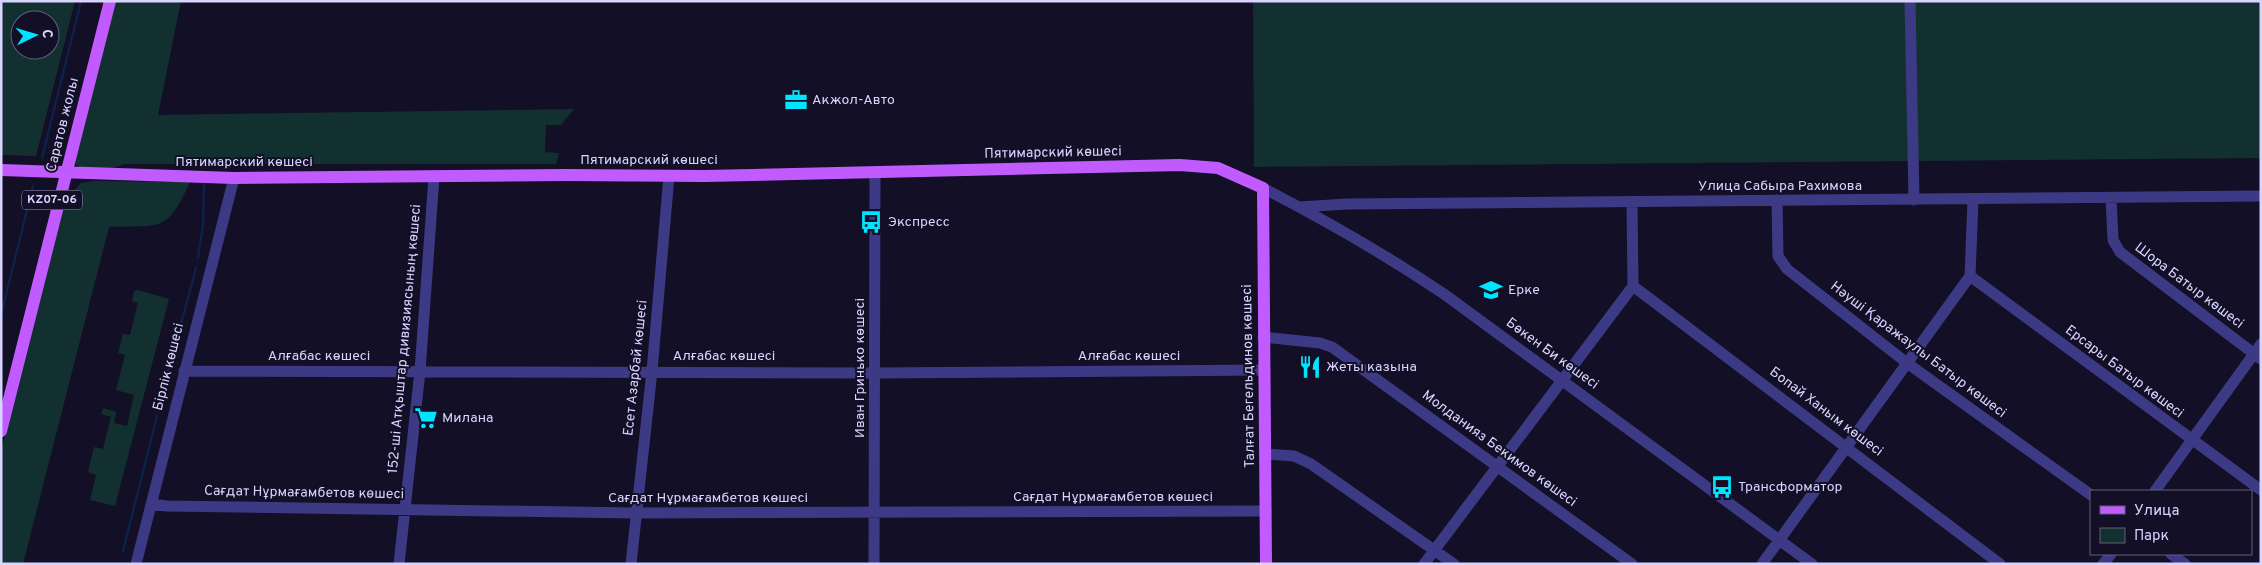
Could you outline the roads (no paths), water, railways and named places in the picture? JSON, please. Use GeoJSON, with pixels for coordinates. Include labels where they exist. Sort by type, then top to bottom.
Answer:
{"type":"FeatureCollection","features":[{"type":"Feature","properties":{"kind":"main road","name":"Саратов жолы"},"geometry":{"type":"LineString","coordinates":[[1,431],[102,1]]}},
{"type":"Feature","properties":{"kind":"main road","name":"Саратов жолы"},"geometry":{"type":"LineString","coordinates":[[1,399],[110,1]]}},
{"type":"Feature","properties":{"kind":"main road","name":"Пятимарский көшесі"},"geometry":{"type":"LineString","coordinates":[[1,170],[234,178],[558,175],[669,176],[1172,166],[1212,167],[1229,172],[1263,188]]}},
{"type":"Feature","properties":{"kind":"main road","name":"Талғат Бегельдинов көшесі"},"geometry":{"type":"LineString","coordinates":[[1263,188],[1266,564]]}},
{"type":"Feature","properties":{"kind":"street"},"geometry":{"type":"LineString","coordinates":[[1910,1],[1914,200]]}},
{"type":"Feature","properties":{"kind":"street","name":"Иван Гринько көшесі"},"geometry":{"type":"LineString","coordinates":[[874,564],[875,173]]}},
{"type":"Feature","properties":{"kind":"street","name":"Есет Азарбай көшесі"},"geometry":{"type":"LineString","coordinates":[[631,564],[635,513],[652,371],[669,176]]}},
{"type":"Feature","properties":{"kind":"street","name":"152-ші Атқыштар дивизиясының көшесі"},"geometry":{"type":"LineString","coordinates":[[400,564],[404,510],[420,371],[434,177]]}},
{"type":"Feature","properties":{"kind":"street","name":"Бірлік көшесі"},"geometry":{"type":"LineString","coordinates":[[136,564],[234,178]]}},
{"type":"Feature","properties":{"kind":"street","name":"Бөкен Би көшесі"},"geometry":{"type":"LineString","coordinates":[[1263,188],[1300,207],[1411,273],[1562,379],[1812,564]]}},
{"type":"Feature","properties":{"kind":"street","name":"Улица Сабыра Рахимова"},"geometry":{"type":"LineString","coordinates":[[1300,207],[1347,204],[2261,196]]}},
{"type":"Feature","properties":{"kind":"street","name":"Шора Батыр көшесі"},"geometry":{"type":"LineString","coordinates":[[2111,198],[2113,240],[2120,252],[2257,356]]}},
{"type":"Feature","properties":{"kind":"street","name":"Нәуші Қаражаулы Батыр көшесі"},"geometry":{"type":"LineString","coordinates":[[1777,200],[1777,248],[1781,263],[1908,363],[2090,494]]}},
{"type":"Feature","properties":{"kind":"street"},"geometry":{"type":"LineString","coordinates":[[1762,564],[1970,276],[1972,200]]}},
{"type":"Feature","properties":{"kind":"street"},"geometry":{"type":"LineString","coordinates":[[1424,564],[1633,286],[1632,202]]}},
{"type":"Feature","properties":{"kind":"street","name":"Ерсары Батыр көшесі"},"geometry":{"type":"LineString","coordinates":[[1970,276],[2261,490]]}},
{"type":"Feature","properties":{"kind":"street","name":"Бопай Ханым көшесі"},"geometry":{"type":"LineString","coordinates":[[1633,286],[1847,446],[2000,564]]}},
{"type":"Feature","properties":{"kind":"street","name":"Молданияз Бекимов көшесі"},"geometry":{"type":"LineString","coordinates":[[1263,337],[1326,344],[1632,564]]}},
{"type":"Feature","properties":{"kind":"street"},"geometry":{"type":"LineString","coordinates":[[2156,490],[2257,356],[2261,344]]}},
{"type":"Feature","properties":{"kind":"street","name":"Алғабас көшесі"},"geometry":{"type":"LineString","coordinates":[[184,371],[875,372],[1264,370]]}},
{"type":"Feature","properties":{"kind":"street"},"geometry":{"type":"LineString","coordinates":[[1266,454],[1294,456],[1311,464],[1454,564]]}},
{"type":"Feature","properties":{"kind":"street","name":"Сағдат Нұрмағамбетов көшесі"},"geometry":{"type":"LineString","coordinates":[[151,504],[167,506],[635,513],[1266,511]]}},
{"type":"Feature","properties":{"kind":"street"},"geometry":{"type":"LineString","coordinates":[[2172,555],[2185,564]]}},
{"type":"Feature","properties":{"kind":"waterway"},"geometry":{"type":"LineString","coordinates":[[42,158],[81,1]]}},
{"type":"Feature","properties":{"kind":"waterway"},"geometry":{"type":"LineString","coordinates":[[198,258],[203,225],[204,185]]}},
{"type":"Feature","properties":{"kind":"waterway"},"geometry":{"type":"LineString","coordinates":[[1,315],[33,186]]}},
{"type":"Feature","properties":{"kind":"waterway"},"geometry":{"type":"LineString","coordinates":[[159,406],[196,268]]}},
{"type":"Feature","properties":{"kind":"waterway"},"geometry":{"type":"LineString","coordinates":[[123,551],[157,416]]}},
{"type":"Feature","properties":{"kind":"place","name":"Акжол-Авто"},"geometry":{"type":"Point","coordinates":[796,100]}},
{"type":"Feature","properties":{"kind":"place","name":"Экспресс"},"geometry":{"type":"Point","coordinates":[871,222]}},
{"type":"Feature","properties":{"kind":"place","name":"Ерке"},"geometry":{"type":"Point","coordinates":[1491,290]}},
{"type":"Feature","properties":{"kind":"place","name":"Жеты казына"},"geometry":{"type":"Point","coordinates":[1310,367]}},
{"type":"Feature","properties":{"kind":"place","name":"Милана"},"geometry":{"type":"Point","coordinates":[426,418]}},
{"type":"Feature","properties":{"kind":"place","name":"Трансформатор"},"geometry":{"type":"Point","coordinates":[1722,487]}}]}
